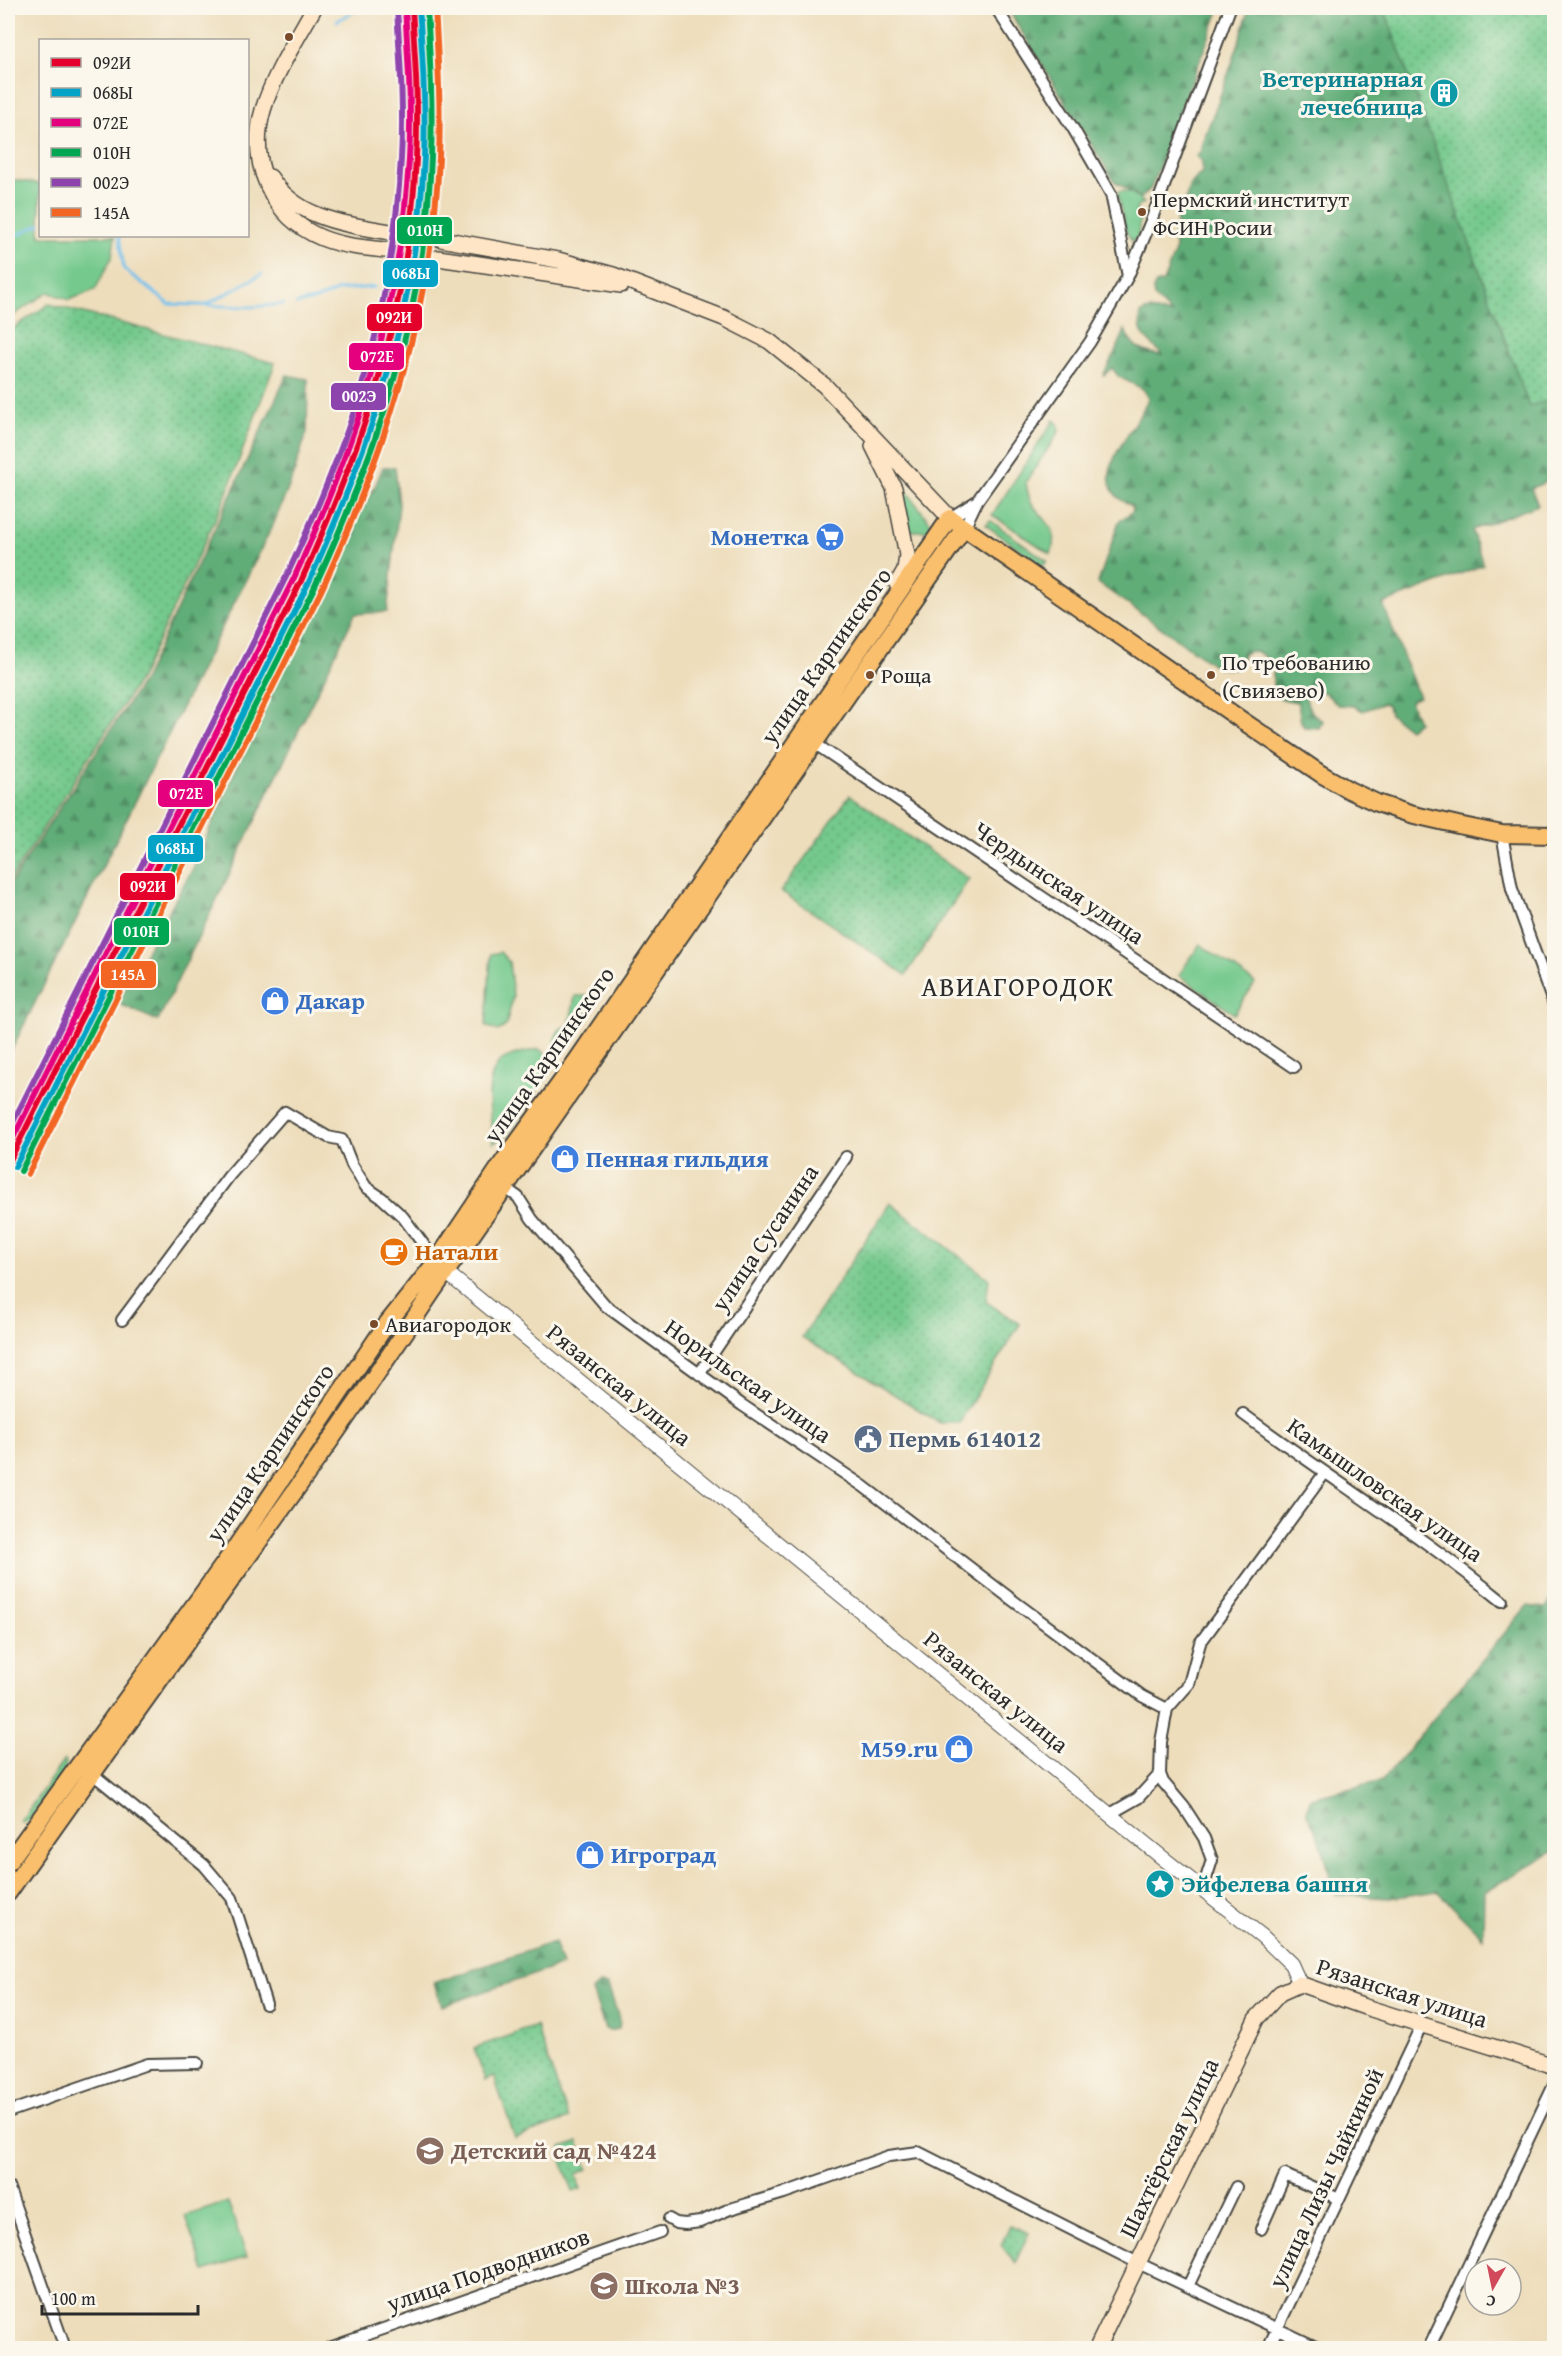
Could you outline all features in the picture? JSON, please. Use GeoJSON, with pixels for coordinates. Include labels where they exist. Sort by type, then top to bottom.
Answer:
{"type":"FeatureCollection","features":[{"type":"Feature","properties":{"kind":"main road"},"geometry":{"type":"LineString","coordinates":[[314,8],[272,86],[263,110],[259,134],[263,176],[273,198],[300,226],[332,242],[385,250]]}},
{"type":"Feature","properties":{"kind":"main road"},"geometry":{"type":"LineString","coordinates":[[259,149],[264,165],[275,185],[295,204],[318,217],[390,232]]}},
{"type":"Feature","properties":{"kind":"main road"},"geometry":{"type":"LineString","coordinates":[[441,239],[587,267],[724,318],[769,341],[815,376],[957,523],[1321,774],[1368,798],[1399,810],[1502,834],[1554,835]]}},
{"type":"Feature","properties":{"kind":"main road"},"geometry":{"type":"LineString","coordinates":[[438,258],[659,292]]}},
{"type":"Feature","properties":{"kind":"main road"},"geometry":{"type":"LineString","coordinates":[[859,423],[879,454],[894,488],[907,555],[905,570],[888,600],[884,613]]}},
{"type":"Feature","properties":{"kind":"main road","name":"улица Карпинского"},"geometry":{"type":"LineString","coordinates":[[808,739],[884,613],[957,523]]}},
{"type":"Feature","properties":{"kind":"main road","name":"улица Карпинского"},"geometry":{"type":"LineString","coordinates":[[8,1893],[86,1768],[383,1330],[441,1267],[505,1188],[656,957],[957,523]]}},
{"type":"Feature","properties":{"kind":"main road","name":"улица Карпинского"},"geometry":{"type":"LineString","coordinates":[[8,1863],[86,1768],[347,1418],[432,1292],[441,1267],[503,1162],[576,1063],[633,991]]}},
{"type":"Feature","properties":{"kind":"main road"},"geometry":{"type":"LineString","coordinates":[[330,1408],[339,1403],[345,1404],[348,1410],[347,1418]]}},
{"type":"Feature","properties":{"kind":"main road","name":"Рязанская улица"},"geometry":{"type":"LineString","coordinates":[[1300,1984],[1554,2066]]}},
{"type":"Feature","properties":{"kind":"main road","name":"Шахтёрская улица"},"geometry":{"type":"LineString","coordinates":[[1097,2349],[1256,2019],[1280,1993],[1300,1984]]}},
{"type":"Feature","properties":{"kind":"street"},"geometry":{"type":"LineString","coordinates":[[996,8],[1112,194],[1128,276]]}},
{"type":"Feature","properties":{"kind":"street","name":"улица Карпинского"},"geometry":{"type":"LineString","coordinates":[[957,523],[977,501],[1083,351],[1128,276],[1157,206],[1230,8]]}},
{"type":"Feature","properties":{"kind":"street"},"geometry":{"type":"LineString","coordinates":[[957,523],[977,501]]}},
{"type":"Feature","properties":{"kind":"street","name":"Чердынская улица"},"geometry":{"type":"LineString","coordinates":[[808,739],[1294,1066]]}},
{"type":"Feature","properties":{"kind":"street"},"geometry":{"type":"LineString","coordinates":[[1502,834],[1512,889],[1554,1005]]}},
{"type":"Feature","properties":{"kind":"street"},"geometry":{"type":"LineString","coordinates":[[122,1320],[229,1176],[285,1112],[328,1137],[342,1140],[352,1165],[366,1187],[403,1217],[441,1267]]}},
{"type":"Feature","properties":{"kind":"street","name":"улица Сусанина"},"geometry":{"type":"LineString","coordinates":[[699,1374],[846,1157]]}},
{"type":"Feature","properties":{"kind":"street","name":"Норильская улица"},"geometry":{"type":"LineString","coordinates":[[505,1188],[518,1197],[531,1219],[606,1306],[699,1374],[863,1486],[1024,1609],[1142,1695],[1167,1709]]}},
{"type":"Feature","properties":{"kind":"street","name":"Рязанская улица"},"geometry":{"type":"LineString","coordinates":[[441,1267],[1110,1814],[1263,1936],[1291,1964],[1300,1984]]}},
{"type":"Feature","properties":{"kind":"street","name":"Камышловская улица"},"geometry":{"type":"LineString","coordinates":[[1243,1414],[1324,1474],[1465,1570],[1502,1601]]}},
{"type":"Feature","properties":{"kind":"street"},"geometry":{"type":"LineString","coordinates":[[1203,1888],[1212,1860],[1204,1838],[1184,1807],[1163,1782],[1160,1774],[1161,1742],[1167,1709],[1189,1684],[1200,1643],[1324,1474]]}},
{"type":"Feature","properties":{"kind":"street"},"geometry":{"type":"LineString","coordinates":[[86,1768],[204,1865],[232,1898],[266,2004]]}},
{"type":"Feature","properties":{"kind":"street"},"geometry":{"type":"LineString","coordinates":[[1110,1814],[1138,1798],[1160,1774]]}},
{"type":"Feature","properties":{"kind":"street","name":"улица Лизы Чайкиной"},"geometry":{"type":"LineString","coordinates":[[1268,2349],[1422,2024]]}},
{"type":"Feature","properties":{"kind":"street"},"geometry":{"type":"LineString","coordinates":[[8,2112],[147,2064],[196,2063]]}},
{"type":"Feature","properties":{"kind":"street"},"geometry":{"type":"LineString","coordinates":[[1429,2349],[1554,2085]]}},
{"type":"Feature","properties":{"kind":"street"},"geometry":{"type":"LineString","coordinates":[[669,2219],[685,2224],[700,2222],[730,2209],[784,2193],[889,2156],[918,2152],[1138,2263],[1318,2349]]}},
{"type":"Feature","properties":{"kind":"street"},"geometry":{"type":"LineString","coordinates":[[1262,2229],[1285,2175],[1339,2199]]}},
{"type":"Feature","properties":{"kind":"street"},"geometry":{"type":"LineString","coordinates":[[8,2186],[65,2349]]}},
{"type":"Feature","properties":{"kind":"street"},"geometry":{"type":"LineString","coordinates":[[1188,2286],[1236,2187]]}},
{"type":"Feature","properties":{"kind":"street","name":"улица Подводников"},"geometry":{"type":"LineString","coordinates":[[329,2349],[660,2232]]}},
{"type":"Feature","properties":{"kind":"green space"},"geometry":{"type":"Polygon","coordinates":[[[1007,8],[1220,8],[1151,188],[1141,198],[1114,181],[1007,8]]]}},
{"type":"Feature","properties":{"kind":"green space"},"geometry":{"type":"Polygon","coordinates":[[[1249,8],[1384,8],[1529,405],[1554,399],[1554,479],[1531,488],[1538,505],[1472,530],[1483,565],[1383,604],[1419,697],[1410,701],[1418,722],[1409,729],[1390,714],[1388,705],[1384,703],[1363,711],[1354,706],[1338,705],[1324,692],[1311,692],[1306,695],[1311,710],[1323,721],[1319,728],[1304,727],[1298,703],[1279,697],[1273,685],[1274,667],[1260,654],[1252,651],[1243,654],[1240,666],[1236,669],[1218,668],[1098,583],[1119,521],[1133,511],[1132,506],[1120,499],[1111,488],[1109,476],[1119,449],[1148,398],[1143,389],[1119,377],[1112,368],[1103,376],[1125,330],[1131,341],[1139,348],[1162,355],[1142,333],[1141,313],[1152,310],[1172,314],[1154,297],[1153,289],[1156,284],[1163,282],[1175,251],[1174,233],[1178,214],[1184,208],[1189,186],[1202,172],[1202,162],[1196,156],[1201,151],[1222,93],[1249,8]]]}},
{"type":"Feature","properties":{"kind":"green space"},"geometry":{"type":"Polygon","coordinates":[[[1384,8],[1554,8],[1554,399],[1529,406],[1384,8]]]}},
{"type":"Feature","properties":{"kind":"green space"},"geometry":{"type":"Polygon","coordinates":[[[8,179],[39,184],[39,237],[115,237],[112,257],[95,290],[69,300],[48,292],[8,319],[8,179]]]}},
{"type":"Feature","properties":{"kind":"green space"},"geometry":{"type":"Polygon","coordinates":[[[1131,192],[1144,203],[1136,210],[1140,219],[1138,236],[1133,242],[1126,232],[1117,193],[1131,192]]]}},
{"type":"Feature","properties":{"kind":"green space"},"geometry":{"type":"Polygon","coordinates":[[[49,304],[275,363],[223,503],[141,677],[8,883],[8,332],[49,304]]]}},
{"type":"Feature","properties":{"kind":"green space"},"geometry":{"type":"Polygon","coordinates":[[[287,375],[308,379],[307,432],[292,479],[274,523],[8,1057],[8,887],[144,679],[287,375]]]}},
{"type":"Feature","properties":{"kind":"green space"},"geometry":{"type":"Polygon","coordinates":[[[1054,420],[1058,424],[1059,432],[1026,482],[1031,502],[1052,531],[1054,537],[1051,554],[992,515],[1054,420]]]}},
{"type":"Feature","properties":{"kind":"green space"},"geometry":{"type":"Polygon","coordinates":[[[383,467],[395,467],[399,505],[387,612],[355,614],[158,1021],[117,1003],[193,868],[244,749],[351,527],[374,489],[383,467]]]}},
{"type":"Feature","properties":{"kind":"green space"},"geometry":{"type":"Polygon","coordinates":[[[897,479],[933,526],[931,531],[906,531],[897,479]]]}},
{"type":"Feature","properties":{"kind":"green space"},"geometry":{"type":"Polygon","coordinates":[[[990,520],[1047,561],[1043,566],[986,525],[990,520]]]}},
{"type":"Feature","properties":{"kind":"green space"},"geometry":{"type":"Polygon","coordinates":[[[850,795],[969,879],[906,975],[781,891],[850,795]]]}},
{"type":"Feature","properties":{"kind":"green space"},"geometry":{"type":"Polygon","coordinates":[[[1200,944],[1255,983],[1234,1014],[1179,975],[1200,944]]]}},
{"type":"Feature","properties":{"kind":"green space"},"geometry":{"type":"Polygon","coordinates":[[[500,952],[509,962],[513,996],[506,1026],[498,1031],[486,1026],[491,954],[500,952]]]}},
{"type":"Feature","properties":{"kind":"green space"},"geometry":{"type":"Polygon","coordinates":[[[575,996],[597,996],[575,1032],[562,1045],[555,1040],[559,1030],[569,1026],[575,996]]]}},
{"type":"Feature","properties":{"kind":"green space"},"geometry":{"type":"Polygon","coordinates":[[[539,1049],[553,1059],[553,1067],[505,1137],[493,1143],[489,1091],[494,1071],[507,1057],[539,1049]]]}},
{"type":"Feature","properties":{"kind":"green space"},"geometry":{"type":"Polygon","coordinates":[[[890,1203],[989,1279],[986,1302],[1020,1324],[959,1423],[940,1423],[802,1337],[890,1203]]]}},
{"type":"Feature","properties":{"kind":"green space"},"geometry":{"type":"Polygon","coordinates":[[[1554,1587],[1554,1851],[1484,1892],[1483,1937],[1437,1891],[1390,1898],[1336,1895],[1320,1840],[1306,1811],[1311,1798],[1382,1781],[1527,1606],[1546,1608],[1553,1595],[1554,1587]]]}},
{"type":"Feature","properties":{"kind":"green space"},"geometry":{"type":"Polygon","coordinates":[[[64,1760],[66,1762],[65,1771],[30,1819],[23,1823],[20,1822],[64,1760]]]}},
{"type":"Feature","properties":{"kind":"green space"},"geometry":{"type":"Polygon","coordinates":[[[554,1942],[562,1965],[442,2006],[434,1983],[554,1942]]]}},
{"type":"Feature","properties":{"kind":"green space"},"geometry":{"type":"Polygon","coordinates":[[[599,1984],[608,1985],[620,2021],[619,2028],[611,2031],[605,2029],[592,1991],[599,1984]]]}},
{"type":"Feature","properties":{"kind":"green space"},"geometry":{"type":"Polygon","coordinates":[[[536,2026],[569,2119],[515,2138],[494,2077],[485,2080],[474,2048],[536,2026]]]}},
{"type":"Feature","properties":{"kind":"green space"},"geometry":{"type":"Polygon","coordinates":[[[578,2142],[588,2169],[576,2174],[581,2189],[573,2192],[560,2155],[562,2148],[578,2142]]]}},
{"type":"Feature","properties":{"kind":"green space"},"geometry":{"type":"Polygon","coordinates":[[[228,2202],[247,2257],[204,2271],[185,2216],[228,2202]]]}},
{"type":"Feature","properties":{"kind":"green space"},"geometry":{"type":"Polygon","coordinates":[[[1010,2225],[1029,2233],[1015,2263],[1001,2245],[1010,2225]]]}},
{"type":"Feature","properties":{"kind":"waterway"},"geometry":{"type":"LineString","coordinates":[[337,21],[360,8]]}},
{"type":"Feature","properties":{"kind":"waterway"},"geometry":{"type":"LineString","coordinates":[[8,238],[39,224]]}},
{"type":"Feature","properties":{"kind":"waterway"},"geometry":{"type":"LineString","coordinates":[[119,237],[124,269],[169,304],[251,307],[284,304]]}},
{"type":"Feature","properties":{"kind":"waterway"},"geometry":{"type":"LineString","coordinates":[[206,305],[262,274]]}},
{"type":"Feature","properties":{"kind":"waterway"},"geometry":{"type":"LineString","coordinates":[[296,304],[318,299],[339,290],[375,287]]}},
{"type":"Feature","properties":{"kind":"tunnel"},"geometry":{"type":"LineString","coordinates":[[390,232],[441,239]]}},
{"type":"Feature","properties":{"kind":"tunnel"},"geometry":{"type":"LineString","coordinates":[[385,250],[438,258]]}},
{"type":"Feature","properties":{"kind":"transit line","name":"072Е"},"geometry":{"type":"LineString","coordinates":[[8,1148],[294,578],[338,475],[356,425],[386,322],[404,215],[410,121],[405,8]]}},
{"type":"Feature","properties":{"kind":"transit line","name":"092И"},"geometry":{"type":"LineString","coordinates":[[8,1164],[301,581],[345,478],[363,427],[393,323],[412,214],[417,120],[412,8]]}},
{"type":"Feature","properties":{"kind":"transit line","name":"068Ы"},"geometry":{"type":"LineString","coordinates":[[15,1167],[308,584],[370,429],[401,323],[420,213],[425,120],[419,8]]}},
{"type":"Feature","properties":{"kind":"transit line","name":"010Н"},"geometry":{"type":"LineString","coordinates":[[21,1171],[314,588],[337,537],[377,432],[408,324],[427,213],[432,120],[427,8]]}},
{"type":"Feature","properties":{"kind":"transit line","name":"145А"},"geometry":{"type":"LineString","coordinates":[[28,1174],[321,591],[365,487],[384,434],[415,326],[435,215],[440,120],[435,8]]}},
{"type":"Feature","properties":{"kind":"transit line","name":"002Э"},"geometry":{"type":"LineString","coordinates":[[8,1132],[287,575],[317,508],[356,406],[383,302],[398,195],[402,122],[397,9]]}},
{"type":"Feature","properties":{"kind":"place","name":"Ветеринарная лечебница"},"geometry":{"type":"Point","coordinates":[1444,93]}},
{"type":"Feature","properties":{"kind":"place","name":"Пермский институт ФСИН Росии"},"geometry":{"type":"Point","coordinates":[1142,212]}},
{"type":"Feature","properties":{"kind":"place","name":"Монетка"},"geometry":{"type":"Point","coordinates":[830,537]}},
{"type":"Feature","properties":{"kind":"place","name":"Роща"},"geometry":{"type":"Point","coordinates":[870,675]}},
{"type":"Feature","properties":{"kind":"place","name":"По требованию (Свиязево)"},"geometry":{"type":"Point","coordinates":[1211,675]}},
{"type":"Feature","properties":{"kind":"place","name":"Дакар"},"geometry":{"type":"Point","coordinates":[275,1001]}},
{"type":"Feature","properties":{"kind":"place","name":"Пенная гильдия"},"geometry":{"type":"Point","coordinates":[565,1159]}},
{"type":"Feature","properties":{"kind":"place","name":"Натали"},"geometry":{"type":"Point","coordinates":[394,1252]}},
{"type":"Feature","properties":{"kind":"place","name":"Авиагородок"},"geometry":{"type":"Point","coordinates":[374,1324]}},
{"type":"Feature","properties":{"kind":"place","name":"Пермь 614012"},"geometry":{"type":"Point","coordinates":[868,1439]}},
{"type":"Feature","properties":{"kind":"place","name":"M59.ru"},"geometry":{"type":"Point","coordinates":[959,1749]}},
{"type":"Feature","properties":{"kind":"place","name":"Игроград"},"geometry":{"type":"Point","coordinates":[590,1855]}},
{"type":"Feature","properties":{"kind":"place","name":"Эйфелева башня"},"geometry":{"type":"Point","coordinates":[1160,1884]}},
{"type":"Feature","properties":{"kind":"place","name":"Детский сад №424"},"geometry":{"type":"Point","coordinates":[430,2151]}},
{"type":"Feature","properties":{"kind":"place","name":"Школа №3"},"geometry":{"type":"Point","coordinates":[604,2286]}},
{"type":"Feature","properties":{"kind":"district","name":"АВИАГОРОДОК"},"geometry":{"type":"Point","coordinates":[1018,987]}}]}
